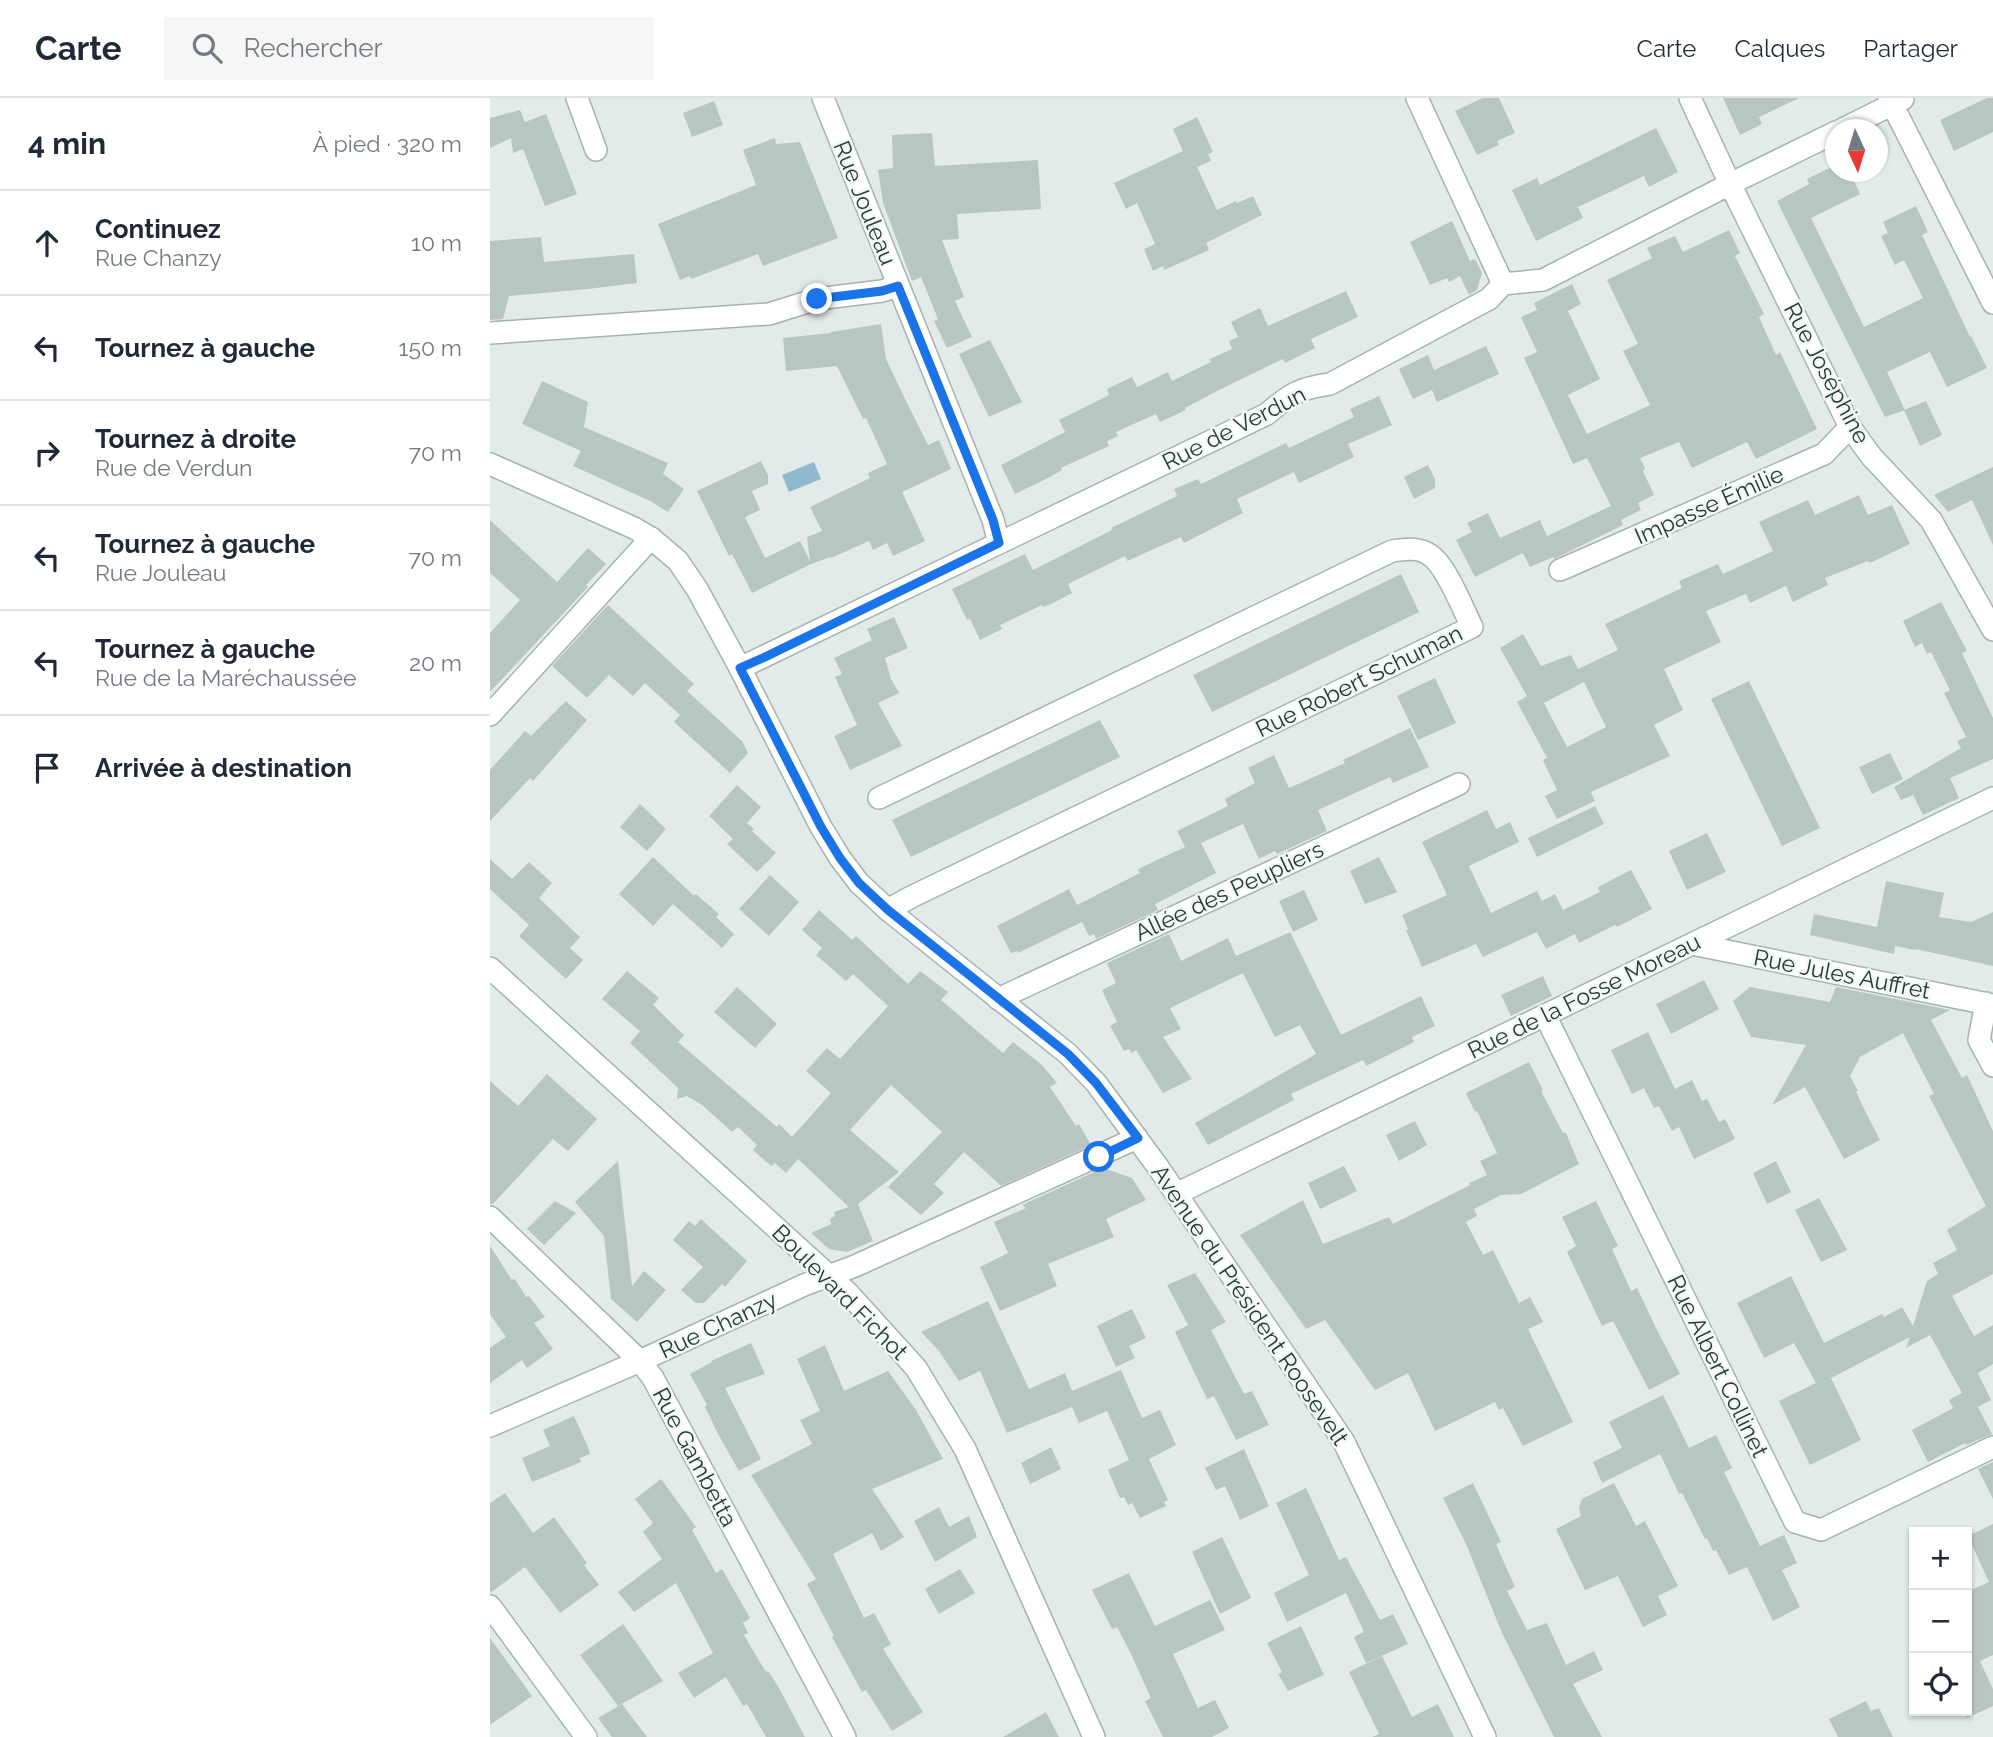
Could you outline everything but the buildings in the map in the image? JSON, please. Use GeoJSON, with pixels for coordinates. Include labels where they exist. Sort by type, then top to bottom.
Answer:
{"type":"FeatureCollection","features":[{"type":"Feature","properties":{"kind":"street"},"geometry":{"type":"LineString","coordinates":[[577,98],[596,150]]}},
{"type":"Feature","properties":{"kind":"street","name":"Rue Jouleau"},"geometry":{"type":"LineString","coordinates":[[823,98],[993,520],[999,543]]}},
{"type":"Feature","properties":{"kind":"street"},"geometry":{"type":"LineString","coordinates":[[1417,98],[1503,284],[1543,279],[1825,137]]}},
{"type":"Feature","properties":{"kind":"street","name":"Rue Joséphine"},"geometry":{"type":"LineString","coordinates":[[1690,98],[1850,427],[1871,456],[1931,520],[1993,630]]}},
{"type":"Feature","properties":{"kind":"street"},"geometry":{"type":"LineString","coordinates":[[1861,119],[1896,100],[1993,303]]}},
{"type":"Feature","properties":{"kind":"street","name":"Rue de Verdun"},"geometry":{"type":"LineString","coordinates":[[740,668],[1268,414],[1285,398],[1308,387],[1331,384],[1489,299],[1503,284]]}},
{"type":"Feature","properties":{"kind":"street"},"geometry":{"type":"LineString","coordinates":[[490,333],[769,314],[817,299],[882,291],[898,286]]}},
{"type":"Feature","properties":{"kind":"street","name":"Impasse Émilie"},"geometry":{"type":"LineString","coordinates":[[1560,570],[1824,454],[1850,427]]}},
{"type":"Feature","properties":{"kind":"street","name":"Avenue du Président Roosevelt"},"geometry":{"type":"LineString","coordinates":[[490,464],[634,528],[651,538],[678,561],[697,589],[740,668],[821,827],[859,883],[888,910],[1068,1054],[1096,1083],[1138,1138],[1344,1442],[1485,1737]]}},
{"type":"Feature","properties":{"kind":"street"},"geometry":{"type":"LineString","coordinates":[[490,715],[651,538]]}},
{"type":"Feature","properties":{"kind":"street","name":"Rue Robert Schuman"},"geometry":{"type":"LineString","coordinates":[[879,798],[1392,551],[1419,550],[1431,555],[1441,565],[1472,627],[888,910]]}},
{"type":"Feature","properties":{"kind":"street","name":"Allée des Peupliers"},"geometry":{"type":"LineString","coordinates":[[998,999],[1459,784]]}},
{"type":"Feature","properties":{"kind":"street","name":"Rue de la Fosse Moreau"},"geometry":{"type":"LineString","coordinates":[[1176,1194],[1993,799]]}},
{"type":"Feature","properties":{"kind":"street","name":"Rue Jules Auffret"},"geometry":{"type":"LineString","coordinates":[[1692,944],[1989,1004]]}},
{"type":"Feature","properties":{"kind":"street","name":"Boulevard Fichot"},"geometry":{"type":"LineString","coordinates":[[490,968],[849,1294],[916,1368],[965,1449],[1094,1737]]}},
{"type":"Feature","properties":{"kind":"street"},"geometry":{"type":"LineString","coordinates":[[1989,1004],[1979,1040],[1993,1066]]}},
{"type":"Feature","properties":{"kind":"street","name":"Rue Albert Collinet"},"geometry":{"type":"LineString","coordinates":[[1545,1015],[1795,1522],[1821,1530],[1993,1447]]}},
{"type":"Feature","properties":{"kind":"street","name":"Rue Chanzy"},"geometry":{"type":"LineString","coordinates":[[490,1426],[640,1361],[804,1284],[829,1276],[1138,1138]]}},
{"type":"Feature","properties":{"kind":"street","name":"Rue Gambetta"},"geometry":{"type":"LineString","coordinates":[[490,1217],[640,1361],[653,1378],[845,1737]]}},
{"type":"Feature","properties":{"kind":"street"},"geometry":{"type":"LineString","coordinates":[[490,1606],[586,1737]]}},
{"type":"Feature","properties":{"kind":"water"},"geometry":{"type":"Polygon","coordinates":[[[814,462],[821,479],[789,492],[782,475],[814,462]]]}},
{"type":"Feature","properties":{"kind":"route"},"geometry":{"type":"LineString","coordinates":[[817,299],[882,291],[898,286],[993,520],[999,543],[740,668],[821,827],[859,883],[888,910],[1068,1054],[1096,1083],[1138,1138],[1099,1157]]}}]}
